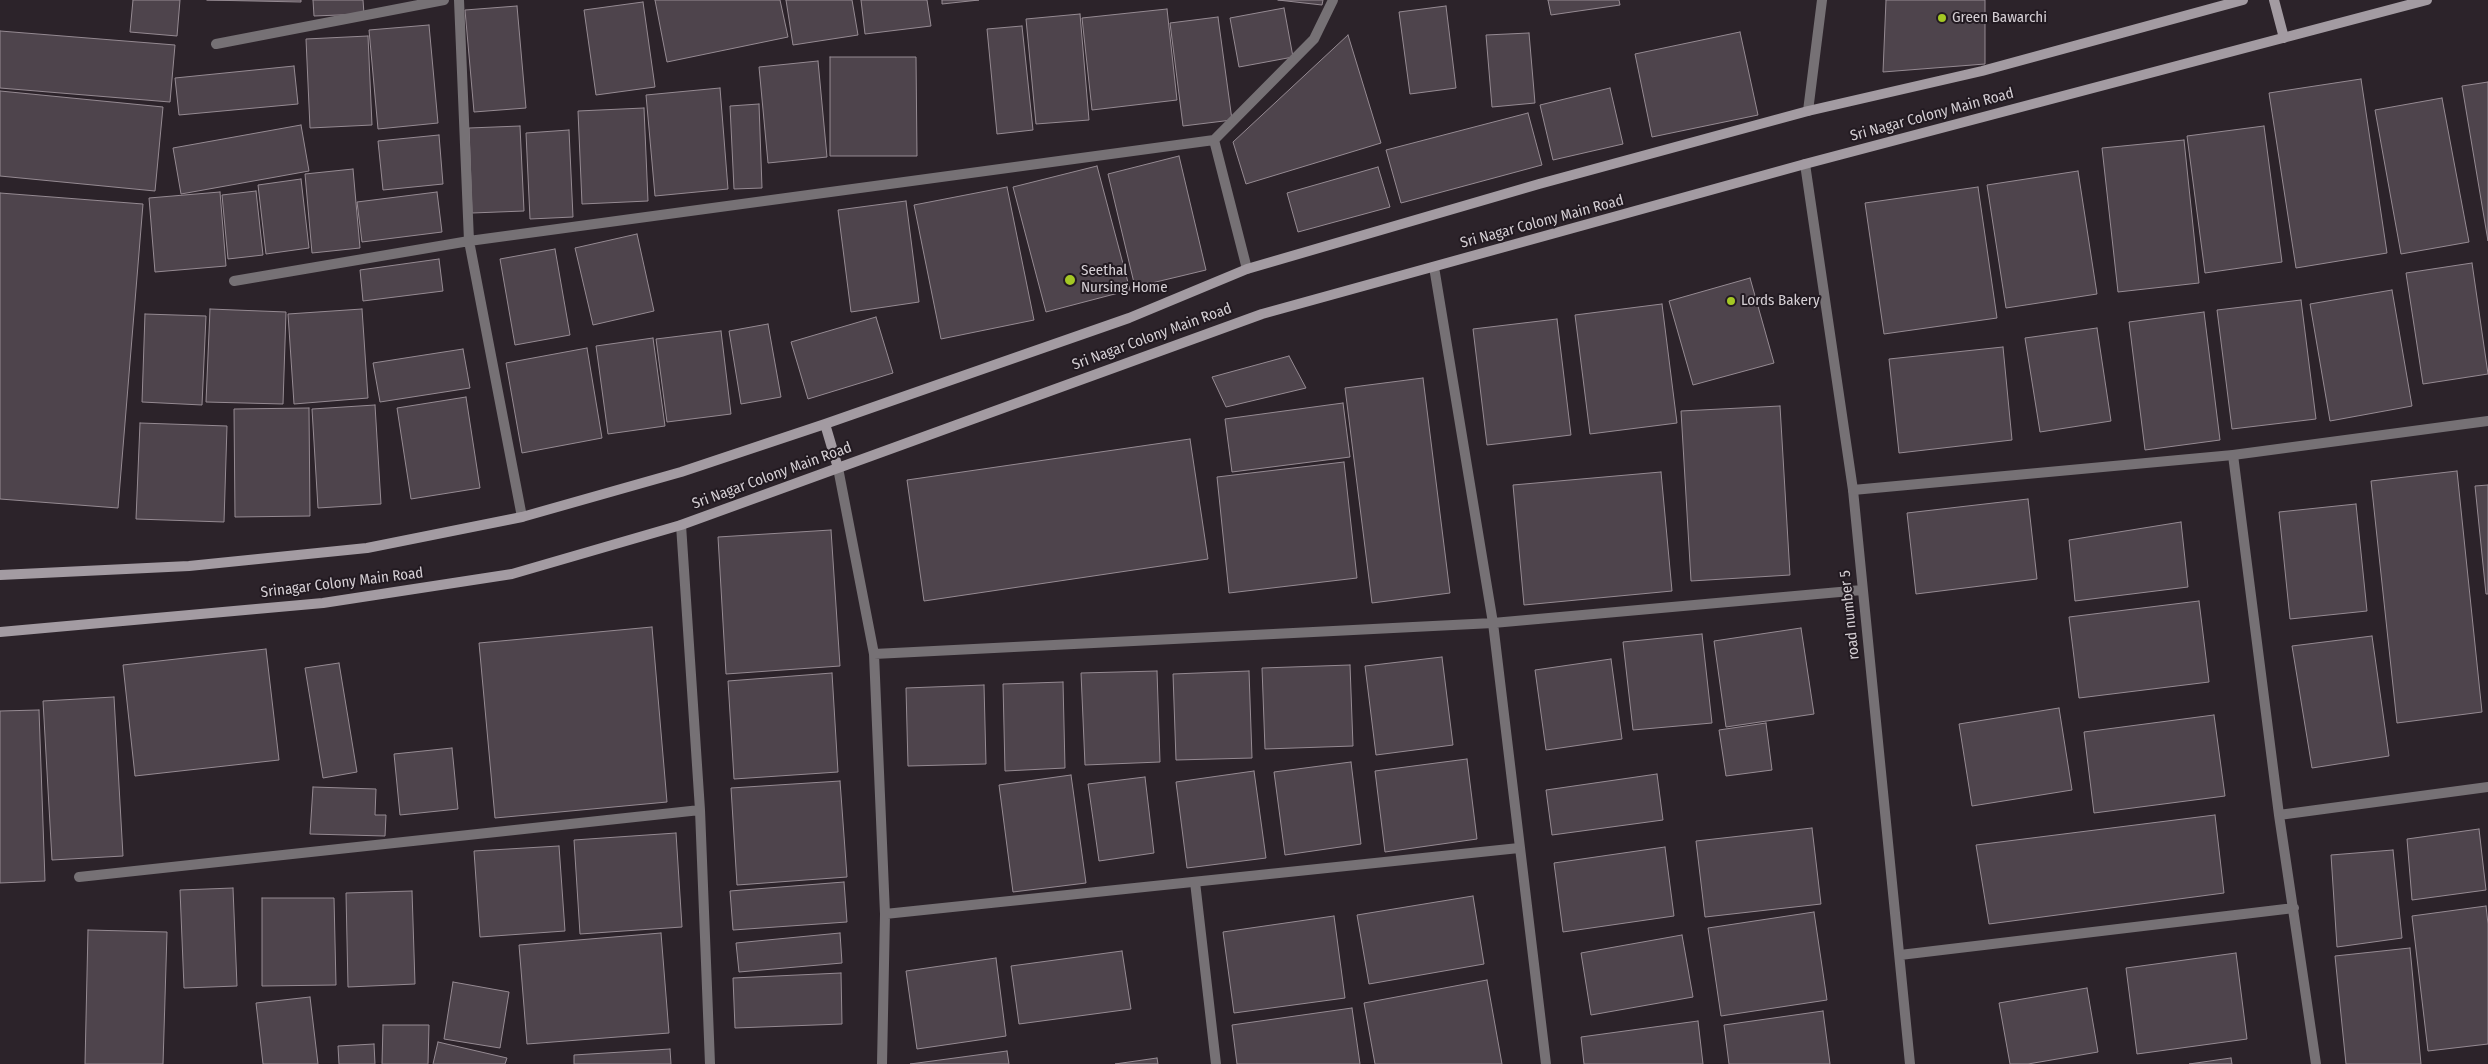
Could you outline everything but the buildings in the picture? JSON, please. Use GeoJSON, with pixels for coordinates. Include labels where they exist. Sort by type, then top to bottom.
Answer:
{"type":"FeatureCollection","features":[{"type":"Feature","properties":{"kind":"main road","name":"Sri Nagar Colony Main Road"},"geometry":{"type":"LineString","coordinates":[[522,517],[681,472],[824,424],[1129,318],[1247,269],[1539,184],[1808,111],[1982,71],[2243,0]]}},
{"type":"Feature","properties":{"kind":"main road"},"geometry":{"type":"LineString","coordinates":[[2274,0],[2284,38]]}},
{"type":"Feature","properties":{"kind":"main road","name":"Sri Nagar Colony Main Road"},"geometry":{"type":"LineString","coordinates":[[681,525],[1262,314],[1806,164],[2427,0]]}},
{"type":"Feature","properties":{"kind":"main road"},"geometry":{"type":"LineString","coordinates":[[824,424],[838,468]]}},
{"type":"Feature","properties":{"kind":"main road"},"geometry":{"type":"LineString","coordinates":[[0,575],[189,566],[367,548],[522,517]]}},
{"type":"Feature","properties":{"kind":"main road","name":"Srinagar Colony Main Road"},"geometry":{"type":"LineString","coordinates":[[0,632],[323,603],[512,574],[681,525]]}},
{"type":"Feature","properties":{"kind":"street"},"geometry":{"type":"LineString","coordinates":[[216,44],[444,0]]}},
{"type":"Feature","properties":{"kind":"street"},"geometry":{"type":"LineString","coordinates":[[459,0],[469,241],[522,517]]}},
{"type":"Feature","properties":{"kind":"street"},"geometry":{"type":"LineString","coordinates":[[234,281],[469,241],[1214,140],[1314,39],[1333,0]]}},
{"type":"Feature","properties":{"kind":"street"},"geometry":{"type":"LineString","coordinates":[[1808,111],[1822,0]]}},
{"type":"Feature","properties":{"kind":"street"},"geometry":{"type":"LineString","coordinates":[[1214,140],[1247,269]]}},
{"type":"Feature","properties":{"kind":"street","name":"road number 5"},"geometry":{"type":"LineString","coordinates":[[1806,164],[1853,490],[1910,1064]]}},
{"type":"Feature","properties":{"kind":"street"},"geometry":{"type":"LineString","coordinates":[[1434,267],[1493,623],[1546,1064]]}},
{"type":"Feature","properties":{"kind":"street"},"geometry":{"type":"LineString","coordinates":[[1853,490],[2233,455],[2488,421]]}},
{"type":"Feature","properties":{"kind":"street"},"geometry":{"type":"LineString","coordinates":[[2233,455],[2279,815],[2316,1064]]}},
{"type":"Feature","properties":{"kind":"street"},"geometry":{"type":"LineString","coordinates":[[838,468],[874,654],[885,914],[882,1064]]}},
{"type":"Feature","properties":{"kind":"street"},"geometry":{"type":"LineString","coordinates":[[681,525],[700,810],[710,1064]]}},
{"type":"Feature","properties":{"kind":"street"},"geometry":{"type":"LineString","coordinates":[[874,654],[1493,623],[1862,590]]}},
{"type":"Feature","properties":{"kind":"street"},"geometry":{"type":"LineString","coordinates":[[2279,815],[2488,787]]}},
{"type":"Feature","properties":{"kind":"street"},"geometry":{"type":"LineString","coordinates":[[79,877],[700,810]]}},
{"type":"Feature","properties":{"kind":"street"},"geometry":{"type":"LineString","coordinates":[[885,914],[1519,848]]}},
{"type":"Feature","properties":{"kind":"street"},"geometry":{"type":"LineString","coordinates":[[1195,882],[1216,1064]]}},
{"type":"Feature","properties":{"kind":"street"},"geometry":{"type":"LineString","coordinates":[[1900,955],[2294,908]]}},
{"type":"Feature","properties":{"kind":"place","name":"Green Bawarchi"},"geometry":{"type":"Point","coordinates":[1942,18]}},
{"type":"Feature","properties":{"kind":"place","name":"Seethal Nursing Home"},"geometry":{"type":"Point","coordinates":[1070,280]}},
{"type":"Feature","properties":{"kind":"place","name":"Lords Bakery"},"geometry":{"type":"Point","coordinates":[1731,301]}}]}
